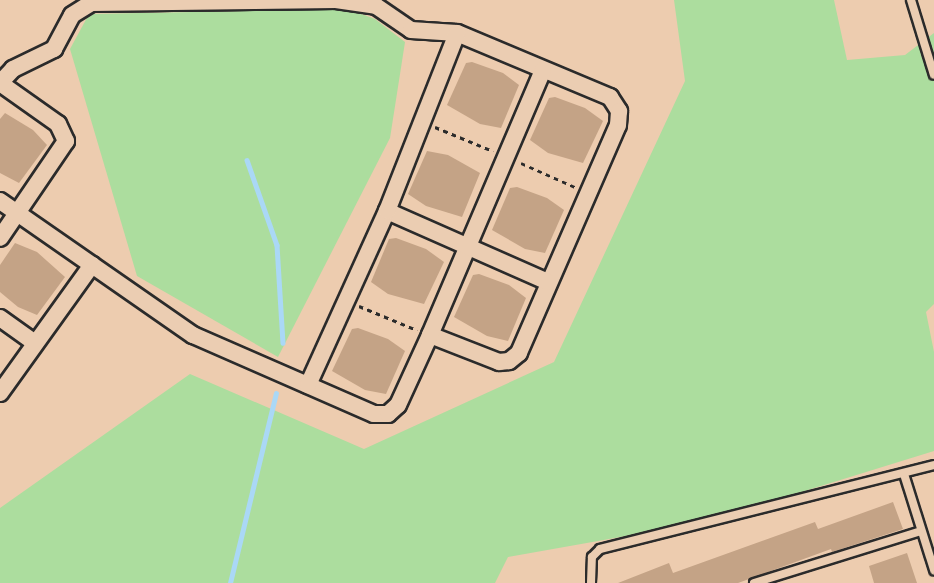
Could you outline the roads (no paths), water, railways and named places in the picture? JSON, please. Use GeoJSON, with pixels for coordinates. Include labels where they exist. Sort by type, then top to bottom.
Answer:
{"type":"FeatureCollection","features":[{"type":"Feature","properties":{"kind":"street"},"geometry":{"type":"LineString","coordinates":[[0,238],[66,141],[58,124],[0,83],[12,69],[54,49],[76,11],[96,2],[346,1],[376,6],[411,30],[457,33],[610,97],[620,114],[521,349],[509,361],[499,363],[429,335]]}},
{"type":"Feature","properties":{"kind":"street"},"geometry":{"type":"LineString","coordinates":[[308,385],[387,211],[457,33]]}},
{"type":"Feature","properties":{"kind":"street"},"geometry":{"type":"LineString","coordinates":[[0,201],[193,335],[374,414],[388,414],[398,405],[543,70]]}},
{"type":"Feature","properties":{"kind":"street"},"geometry":{"type":"LineString","coordinates":[[387,211],[548,282]]}},
{"type":"Feature","properties":{"kind":"street"},"geometry":{"type":"LineString","coordinates":[[0,393],[92,265]]}},
{"type":"Feature","properties":{"kind":"street"},"geometry":{"type":"LineString","coordinates":[[0,318],[35,343]]}},
{"type":"Feature","properties":{"kind":"lane"},"geometry":{"type":"LineString","coordinates":[[911,0],[934,75]]}},
{"type":"Feature","properties":{"kind":"lane"},"geometry":{"type":"LineString","coordinates":[[591,583],[592,557],[600,549],[934,465]]}},
{"type":"Feature","properties":{"kind":"lane"},"geometry":{"type":"LineString","coordinates":[[904,474],[934,570]]}},
{"type":"Feature","properties":{"kind":"lane"},"geometry":{"type":"LineString","coordinates":[[754,583],[921,531]]}},
{"type":"Feature","properties":{"kind":"waterway"},"geometry":{"type":"LineString","coordinates":[[247,160],[277,245],[283,343]]}},
{"type":"Feature","properties":{"kind":"waterway"},"geometry":{"type":"LineString","coordinates":[[230,583],[276,393]]}}]}
